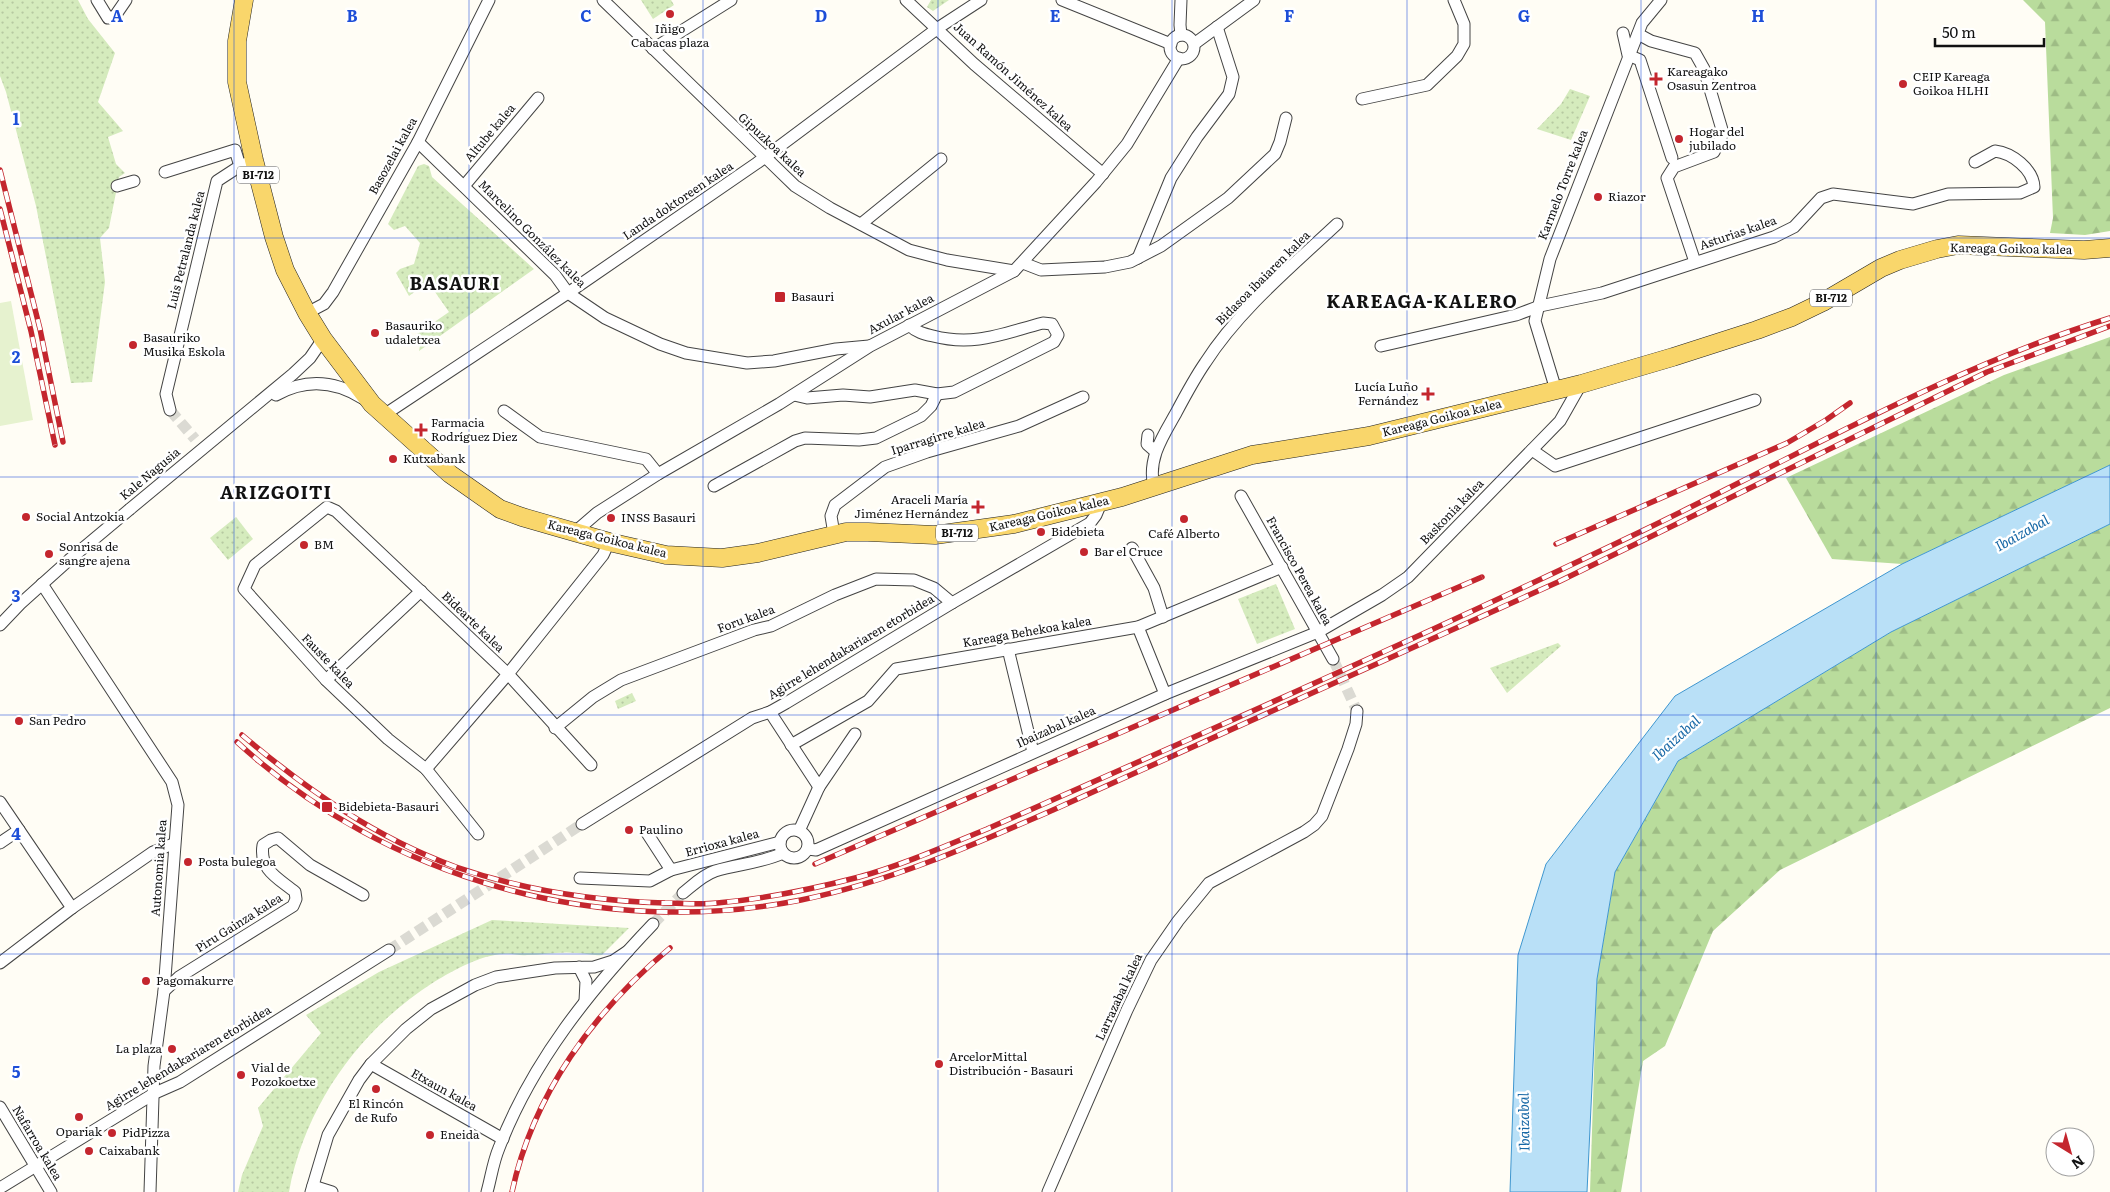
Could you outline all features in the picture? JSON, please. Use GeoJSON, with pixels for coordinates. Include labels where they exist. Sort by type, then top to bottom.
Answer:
{"type":"FeatureCollection","features":[{"type":"Feature","properties":{"kind":"main road","name":"Kareaga Goikoa kalea"},"geometry":{"type":"LineString","coordinates":[[244,0],[237,41],[237,82],[247,163],[285,270],[307,313],[341,363],[378,410],[450,474],[484,499],[522,517],[609,542],[666,555],[722,558],[778,549],[834,534],[868,532],[935,535],[1014,524],[1101,503],[1252,455],[1369,436],[1581,384],[1757,330],[1824,302],[1881,268],[1937,248],[1958,245],[2084,250],[2110,248]]}},
{"type":"Feature","properties":{"kind":"street"},"geometry":{"type":"LineString","coordinates":[[96,0],[108,18],[115,16],[126,0]]}},
{"type":"Feature","properties":{"kind":"street","name":"Basozelai kalea"},"geometry":{"type":"LineString","coordinates":[[307,313],[324,304],[333,292],[418,142],[489,0]]}},
{"type":"Feature","properties":{"kind":"street","name":"Gipuzkoa kalea"},"geometry":{"type":"LineString","coordinates":[[603,0],[795,186],[830,208],[909,250],[947,260],[1041,270],[1105,267],[1130,262],[1161,246],[1245,183],[1275,154],[1286,118]]}},
{"type":"Feature","properties":{"kind":"street"},"geometry":{"type":"LineString","coordinates":[[653,49],[731,0]]}},
{"type":"Feature","properties":{"kind":"street","name":"Juan Ramón Jiménez kalea"},"geometry":{"type":"LineString","coordinates":[[906,0],[938,28],[974,64],[1103,174]]}},
{"type":"Feature","properties":{"kind":"street","name":"Landa doktoreen kalea"},"geometry":{"type":"LineString","coordinates":[[378,410],[568,293],[764,158],[938,28],[981,0]]}},
{"type":"Feature","properties":{"kind":"street"},"geometry":{"type":"LineString","coordinates":[[1062,0],[1171,44]]}},
{"type":"Feature","properties":{"kind":"street"},"geometry":{"type":"LineString","coordinates":[[1181,0],[1181,35]]}},
{"type":"Feature","properties":{"kind":"street"},"geometry":{"type":"LineString","coordinates":[[1194,44],[1188,36],[1181,35],[1174,38],[1171,44],[1173,54],[1179,58],[1190,56],[1194,44],[1254,0]]}},
{"type":"Feature","properties":{"kind":"street"},"geometry":{"type":"LineString","coordinates":[[1362,99],[1427,85],[1456,56],[1464,44],[1464,24],[1454,0]]}},
{"type":"Feature","properties":{"kind":"street","name":"Karmelo Torre kalea"},"geometry":{"type":"LineString","coordinates":[[1556,390],[1536,321],[1550,258],[1628,55],[1642,23],[1661,0]]}},
{"type":"Feature","properties":{"kind":"street"},"geometry":{"type":"LineString","coordinates":[[1138,258],[1171,178],[1229,94],[1233,77],[1218,27]]}},
{"type":"Feature","properties":{"kind":"street"},"geometry":{"type":"LineString","coordinates":[[1623,33],[1628,55],[1640,60],[1672,158]]}},
{"type":"Feature","properties":{"kind":"street"},"geometry":{"type":"LineString","coordinates":[[1638,34],[1651,41],[1695,53],[1704,69],[1723,133],[1714,152],[1674,167],[1666,178],[1695,262]]}},
{"type":"Feature","properties":{"kind":"street","name":"Axular kalea"},"geometry":{"type":"LineString","coordinates":[[575,532],[597,513],[658,474],[794,395],[870,346],[1018,267],[1103,174],[1127,144],[1179,58]]}},
{"type":"Feature","properties":{"kind":"street","name":"Altube kalea"},"geometry":{"type":"LineString","coordinates":[[464,186],[538,98]]}},
{"type":"Feature","properties":{"kind":"street","name":"Marcelino González kalea"},"geometry":{"type":"LineString","coordinates":[[418,142],[555,274],[568,293],[605,318],[660,344],[686,353],[747,363],[774,361],[836,349],[870,346]]}},
{"type":"Feature","properties":{"kind":"street"},"geometry":{"type":"LineString","coordinates":[[165,172],[235,150],[247,163]]}},
{"type":"Feature","properties":{"kind":"street","name":"Asturias kalea"},"geometry":{"type":"LineString","coordinates":[[1381,346],[1516,315],[1540,306],[1602,293],[1774,237],[1794,227],[1821,198],[1833,194],[1913,204],[1948,194],[2020,193],[2034,187],[2034,181],[2028,172],[2018,160],[2009,155],[1995,152],[1975,162]]}},
{"type":"Feature","properties":{"kind":"street"},"geometry":{"type":"LineString","coordinates":[[860,224],[941,159]]}},
{"type":"Feature","properties":{"kind":"street","name":"Luis Petralanda kalea"},"geometry":{"type":"LineString","coordinates":[[170,410],[166,394],[218,181],[247,163]]}},
{"type":"Feature","properties":{"kind":"street"},"geometry":{"type":"LineString","coordinates":[[117,186],[134,181]]}},
{"type":"Feature","properties":{"kind":"street","name":"Bidasoa ibaiaren kalea"},"geometry":{"type":"LineString","coordinates":[[1154,487],[1151,469],[1156,451],[1205,362],[1228,332],[1268,289],[1336,224]]}},
{"type":"Feature","properties":{"kind":"street"},"geometry":{"type":"LineString","coordinates":[[794,395],[807,398],[843,395],[870,397],[915,390],[938,394],[954,392],[1054,342],[1058,335],[1052,324],[1043,323],[978,340],[946,340],[924,334],[909,325]]}},
{"type":"Feature","properties":{"kind":"street"},"geometry":{"type":"LineString","coordinates":[[250,409],[310,358],[323,339]]}},
{"type":"Feature","properties":{"kind":"street"},"geometry":{"type":"LineString","coordinates":[[331,384],[339,376],[341,363]]}},
{"type":"Feature","properties":{"kind":"street"},"geometry":{"type":"LineString","coordinates":[[250,409],[287,388],[317,382],[331,384],[362,397],[378,410]]}},
{"type":"Feature","properties":{"kind":"street","name":"Baskonia kalea"},"geometry":{"type":"LineString","coordinates":[[1318,632],[1382,596],[1408,577],[1560,421],[1581,384]]}},
{"type":"Feature","properties":{"kind":"street"},"geometry":{"type":"LineString","coordinates":[[714,486],[795,441],[805,438],[858,440],[876,438],[921,416],[931,406],[938,394]]}},
{"type":"Feature","properties":{"kind":"street","name":"Iparragirre kalea"},"geometry":{"type":"LineString","coordinates":[[834,534],[831,516],[835,505],[885,467],[927,452],[1019,426],[1083,397]]}},
{"type":"Feature","properties":{"kind":"street"},"geometry":{"type":"LineString","coordinates":[[1532,450],[1555,466],[1755,400]]}},
{"type":"Feature","properties":{"kind":"street","name":"Kale Nagusia"},"geometry":{"type":"LineString","coordinates":[[42,584],[130,509],[199,443],[250,409]]}},
{"type":"Feature","properties":{"kind":"street"},"geometry":{"type":"LineString","coordinates":[[504,411],[540,437],[646,459],[658,474]]}},
{"type":"Feature","properties":{"kind":"street"},"geometry":{"type":"LineString","coordinates":[[1148,435],[1147,444],[1156,451]]}},
{"type":"Feature","properties":{"kind":"street","name":"Francisco Perea kalea"},"geometry":{"type":"LineString","coordinates":[[1242,496],[1333,659]]}},
{"type":"Feature","properties":{"kind":"street","name":"Agirre lehendakariaren etorbidea"},"geometry":{"type":"LineString","coordinates":[[582,824],[752,718],[770,712],[1090,523],[1101,503]]}},
{"type":"Feature","properties":{"kind":"street","name":"Bidearte kalea"},"geometry":{"type":"LineString","coordinates":[[327,508],[336,511],[508,674],[591,766]]}},
{"type":"Feature","properties":{"kind":"street","name":"Fauste kalea"},"geometry":{"type":"LineString","coordinates":[[327,508],[255,565],[244,588],[326,680],[388,739],[426,770],[478,834]]}},
{"type":"Feature","properties":{"kind":"street"},"geometry":{"type":"LineString","coordinates":[[426,770],[508,674],[603,555],[609,542]]}},
{"type":"Feature","properties":{"kind":"street"},"geometry":{"type":"LineString","coordinates":[[1132,548],[1154,588],[1163,617]]}},
{"type":"Feature","properties":{"kind":"street","name":"Kareaga Behekoa kalea"},"geometry":{"type":"LineString","coordinates":[[791,745],[868,701],[896,669],[1138,627],[1282,567]]}},
{"type":"Feature","properties":{"kind":"street","name":"Foru kalea"},"geometry":{"type":"LineString","coordinates":[[555,728],[593,697],[621,680],[754,630],[771,626],[835,595],[876,579],[914,580],[934,588],[952,603]]}},
{"type":"Feature","properties":{"kind":"street"},"geometry":{"type":"LineString","coordinates":[[0,625],[42,584]]}},
{"type":"Feature","properties":{"kind":"street","name":"Autonomia kalea"},"geometry":{"type":"LineString","coordinates":[[42,584],[172,782],[178,804],[164,990],[154,1066],[155,1093],[150,1192]]}},
{"type":"Feature","properties":{"kind":"street"},"geometry":{"type":"LineString","coordinates":[[326,680],[421,591]]}},
{"type":"Feature","properties":{"kind":"street"},"geometry":{"type":"LineString","coordinates":[[1138,627],[1165,694]]}},
{"type":"Feature","properties":{"kind":"street","name":"Ibaizabal kalea"},"geometry":{"type":"LineString","coordinates":[[808,849],[816,850],[1165,694],[1318,632]]}},
{"type":"Feature","properties":{"kind":"street"},"geometry":{"type":"LineString","coordinates":[[1008,649],[1033,752]]}},
{"type":"Feature","properties":{"kind":"street","name":"Larrazabal kalea"},"geometry":{"type":"LineString","coordinates":[[1048,1192],[1123,1019],[1151,960],[1178,921],[1209,883],[1304,832],[1322,816],[1348,749],[1356,724],[1357,711]]}},
{"type":"Feature","properties":{"kind":"street"},"geometry":{"type":"LineString","coordinates":[[770,712],[819,787]]}},
{"type":"Feature","properties":{"kind":"street"},"geometry":{"type":"LineString","coordinates":[[799,831],[819,787],[855,734]]}},
{"type":"Feature","properties":{"kind":"street"},"geometry":{"type":"LineString","coordinates":[[0,802],[72,908]]}},
{"type":"Feature","properties":{"kind":"street"},"geometry":{"type":"LineString","coordinates":[[0,843],[19,830]]}},
{"type":"Feature","properties":{"kind":"street"},"geometry":{"type":"LineString","coordinates":[[683,893],[704,876],[714,871],[772,858],[782,847],[787,832],[799,831],[806,836],[808,849],[802,856],[794,858],[782,847]]}},
{"type":"Feature","properties":{"kind":"street"},"geometry":{"type":"LineString","coordinates":[[647,833],[671,870]]}},
{"type":"Feature","properties":{"kind":"street","name":"Piru Gainza kalea"},"geometry":{"type":"LineString","coordinates":[[164,990],[179,977],[293,906],[296,899],[295,892],[264,867],[261,856],[263,845],[270,840],[278,838],[310,865],[363,895]]}},
{"type":"Feature","properties":{"kind":"street"},"geometry":{"type":"LineString","coordinates":[[0,963],[72,908],[153,852],[174,844]]}},
{"type":"Feature","properties":{"kind":"street","name":"Errioxa kalea"},"geometry":{"type":"LineString","coordinates":[[580,878],[650,881],[671,870],[782,847]]}},
{"type":"Feature","properties":{"kind":"street"},"geometry":{"type":"LineString","coordinates":[[488,1192],[498,1149],[524,1092],[551,1046],[585,1001],[653,924]]}},
{"type":"Feature","properties":{"kind":"street","name":"Agirre lehendakariaren etorbidea"},"geometry":{"type":"LineString","coordinates":[[0,1188],[155,1093],[180,1082],[389,950]]}},
{"type":"Feature","properties":{"kind":"street"},"geometry":{"type":"LineString","coordinates":[[332,1192],[312,1189],[328,1135],[359,1080],[371,1064],[406,1029],[431,1009],[475,985],[496,977],[518,972],[594,967],[613,961],[628,951]]}},
{"type":"Feature","properties":{"kind":"street"},"geometry":{"type":"LineString","coordinates":[[579,968],[586,981],[585,1001]]}},
{"type":"Feature","properties":{"kind":"street","name":"Etxaun kalea"},"geometry":{"type":"LineString","coordinates":[[371,1064],[503,1139]]}},
{"type":"Feature","properties":{"kind":"street","name":"Nafarroa kalea"},"geometry":{"type":"LineString","coordinates":[[0,1107],[51,1192]]}},
{"type":"Feature","properties":{"kind":"green space"},"geometry":{"type":"Polygon","coordinates":[[[0,0],[78,0],[88,19],[115,53],[98,102],[123,131],[108,137],[116,164],[125,173],[119,177],[109,228],[100,238],[105,282],[92,382],[71,383],[36,206],[6,92],[0,76],[0,0]]]}},
{"type":"Feature","properties":{"kind":"green space"},"geometry":{"type":"Polygon","coordinates":[[[641,0],[671,0],[674,5],[653,19],[641,0]]]}},
{"type":"Feature","properties":{"kind":"green space"},"geometry":{"type":"Polygon","coordinates":[[[931,0],[949,0],[933,11],[927,7],[931,0]]]}},
{"type":"Feature","properties":{"kind":"green space"},"geometry":{"type":"Polygon","coordinates":[[[2023,0],[2110,0],[2110,231],[2085,235],[2050,233],[2053,218],[2045,22],[2023,0]]]}},
{"type":"Feature","properties":{"kind":"green space"},"geometry":{"type":"Polygon","coordinates":[[[1570,89],[1590,96],[1571,140],[1537,129],[1561,104],[1570,89]]]}},
{"type":"Feature","properties":{"kind":"green space"},"geometry":{"type":"Polygon","coordinates":[[[424,164],[429,166],[432,177],[534,269],[419,351],[421,340],[417,334],[449,312],[428,282],[409,296],[396,273],[400,269],[414,264],[420,243],[405,226],[394,230],[388,224],[418,166],[424,164]]]}},
{"type":"Feature","properties":{"kind":"green space"},"geometry":{"type":"Polygon","coordinates":[[[11,301],[33,420],[0,426],[0,303],[11,301]]]}},
{"type":"Feature","properties":{"kind":"green space"},"geometry":{"type":"Polygon","coordinates":[[[2110,337],[2110,465],[1902,564],[1832,559],[1786,478],[2004,375],[2110,337]]]}},
{"type":"Feature","properties":{"kind":"green space"},"geometry":{"type":"Polygon","coordinates":[[[236,517],[253,539],[228,560],[210,538],[236,517]]]}},
{"type":"Feature","properties":{"kind":"green space"},"geometry":{"type":"Polygon","coordinates":[[[2110,524],[2110,708],[1780,870],[1713,931],[1665,1046],[1643,1061],[1621,1192],[1590,1192],[1597,979],[1615,872],[1678,761],[1891,632],[2110,524]]]}},
{"type":"Feature","properties":{"kind":"green space"},"geometry":{"type":"Polygon","coordinates":[[[1276,584],[1295,629],[1257,644],[1238,599],[1276,584]]]}},
{"type":"Feature","properties":{"kind":"green space"},"geometry":{"type":"Polygon","coordinates":[[[1558,643],[1561,646],[1507,693],[1490,668],[1558,643]]]}},
{"type":"Feature","properties":{"kind":"green space"},"geometry":{"type":"Polygon","coordinates":[[[632,693],[636,701],[618,709],[615,701],[632,693]]]}},
{"type":"Feature","properties":{"kind":"green space"},"geometry":{"type":"Polygon","coordinates":[[[492,920],[629,928],[602,955],[564,952],[495,955],[468,964],[434,982],[382,1022],[340,1072],[322,1100],[308,1129],[297,1160],[289,1192],[238,1192],[242,1175],[263,1126],[258,1108],[321,1033],[306,1015],[379,972],[492,920]]]}},
{"type":"Feature","properties":{"kind":"water","name":"Ibaizabal"},"geometry":{"type":"Polygon","coordinates":[[[2110,465],[2110,524],[1891,632],[1678,761],[1615,872],[1597,979],[1587,1192],[1510,1192],[1518,955],[1546,864],[1675,696],[1902,564],[2110,465]]]}},
{"type":"Feature","properties":{"kind":"tunnel"},"geometry":{"type":"LineString","coordinates":[[170,410],[195,439]]}},
{"type":"Feature","properties":{"kind":"tunnel"},"geometry":{"type":"LineString","coordinates":[[1333,659],[1357,711]]}},
{"type":"Feature","properties":{"kind":"tunnel"},"geometry":{"type":"LineString","coordinates":[[389,950],[582,824]]}},
{"type":"Feature","properties":{"kind":"tunnel"},"geometry":{"type":"LineString","coordinates":[[653,924],[683,893]]}},
{"type":"Feature","properties":{"kind":"railway"},"geometry":{"type":"LineString","coordinates":[[0,170],[40,329],[63,442]]}},
{"type":"Feature","properties":{"kind":"railway"},"geometry":{"type":"LineString","coordinates":[[0,209],[31,331],[55,445]]}},
{"type":"Feature","properties":{"kind":"railway"},"geometry":{"type":"LineString","coordinates":[[242,735],[317,793],[370,827],[426,855],[456,867],[507,882],[559,893],[612,900],[698,904],[753,899],[824,886],[892,867],[987,829],[1316,683],[1479,608],[1700,503],[1930,388],[1989,362],[2110,318]]}},
{"type":"Feature","properties":{"kind":"railway"},"geometry":{"type":"LineString","coordinates":[[237,742],[296,790],[360,830],[428,863],[500,887],[574,904],[649,911],[725,910],[801,900],[866,883],[929,862],[1053,810],[1558,582],[1987,372],[2110,326]]}},
{"type":"Feature","properties":{"kind":"railway"},"geometry":{"type":"LineString","coordinates":[[1556,544],[1787,443],[1850,403]]}},
{"type":"Feature","properties":{"kind":"railway"},"geometry":{"type":"LineString","coordinates":[[815,864],[1482,577]]}},
{"type":"Feature","properties":{"kind":"railway"},"geometry":{"type":"LineString","coordinates":[[512,1192],[522,1156],[535,1121],[551,1088],[570,1057],[616,999],[670,948]]}},
{"type":"Feature","properties":{"kind":"place","name":"Iñigo Cabacas plaza"},"geometry":{"type":"Point","coordinates":[670,14]}},
{"type":"Feature","properties":{"kind":"place","name":"Kareagako Osasun Zentroa"},"geometry":{"type":"Point","coordinates":[1656,79]}},
{"type":"Feature","properties":{"kind":"place","name":"CEIP Kareaga Goikoa HLHI"},"geometry":{"type":"Point","coordinates":[1903,84]}},
{"type":"Feature","properties":{"kind":"place","name":"Hogar del jubilado"},"geometry":{"type":"Point","coordinates":[1679,139]}},
{"type":"Feature","properties":{"kind":"place","name":"Riazor"},"geometry":{"type":"Point","coordinates":[1598,197]}},
{"type":"Feature","properties":{"kind":"place","name":"Basauri"},"geometry":{"type":"Point","coordinates":[780,297]}},
{"type":"Feature","properties":{"kind":"place","name":"Basauriko udaletxea"},"geometry":{"type":"Point","coordinates":[375,333]}},
{"type":"Feature","properties":{"kind":"place","name":"Basauriko Musika Eskola"},"geometry":{"type":"Point","coordinates":[133,345]}},
{"type":"Feature","properties":{"kind":"place","name":"Lucía Luño Fernández"},"geometry":{"type":"Point","coordinates":[1428,394]}},
{"type":"Feature","properties":{"kind":"place","name":"Farmacia Rodríguez Diez"},"geometry":{"type":"Point","coordinates":[421,430]}},
{"type":"Feature","properties":{"kind":"place","name":"Kutxabank"},"geometry":{"type":"Point","coordinates":[393,459]}},
{"type":"Feature","properties":{"kind":"place","name":"Araceli María Jiménez Hernández"},"geometry":{"type":"Point","coordinates":[978,507]}},
{"type":"Feature","properties":{"kind":"place","name":"Social Antzokia"},"geometry":{"type":"Point","coordinates":[26,517]}},
{"type":"Feature","properties":{"kind":"place","name":"INSS Basauri"},"geometry":{"type":"Point","coordinates":[611,518]}},
{"type":"Feature","properties":{"kind":"place","name":"Café Alberto"},"geometry":{"type":"Point","coordinates":[1184,519]}},
{"type":"Feature","properties":{"kind":"place","name":"Bidebieta"},"geometry":{"type":"Point","coordinates":[1041,532]}},
{"type":"Feature","properties":{"kind":"place","name":"BM"},"geometry":{"type":"Point","coordinates":[304,545]}},
{"type":"Feature","properties":{"kind":"place","name":"Bar el Cruce"},"geometry":{"type":"Point","coordinates":[1084,552]}},
{"type":"Feature","properties":{"kind":"place","name":"Sonrisa de sangre ajena"},"geometry":{"type":"Point","coordinates":[49,554]}},
{"type":"Feature","properties":{"kind":"place","name":"San Pedro"},"geometry":{"type":"Point","coordinates":[19,721]}},
{"type":"Feature","properties":{"kind":"place","name":"Bidebieta-Basauri"},"geometry":{"type":"Point","coordinates":[327,807]}},
{"type":"Feature","properties":{"kind":"place","name":"Paulino"},"geometry":{"type":"Point","coordinates":[629,830]}},
{"type":"Feature","properties":{"kind":"place","name":"Posta bulegoa"},"geometry":{"type":"Point","coordinates":[188,862]}},
{"type":"Feature","properties":{"kind":"place","name":"Pagomakurre"},"geometry":{"type":"Point","coordinates":[146,981]}},
{"type":"Feature","properties":{"kind":"place","name":"La plaza"},"geometry":{"type":"Point","coordinates":[172,1049]}},
{"type":"Feature","properties":{"kind":"place","name":"ArcelorMittal Distribución - Basauri"},"geometry":{"type":"Point","coordinates":[939,1064]}},
{"type":"Feature","properties":{"kind":"place","name":"Vial de Pozokoetxe"},"geometry":{"type":"Point","coordinates":[241,1075]}},
{"type":"Feature","properties":{"kind":"place","name":"El Rincón de Rufo"},"geometry":{"type":"Point","coordinates":[376,1089]}},
{"type":"Feature","properties":{"kind":"place","name":"Opariak"},"geometry":{"type":"Point","coordinates":[79,1117]}},
{"type":"Feature","properties":{"kind":"place","name":"PidPizza"},"geometry":{"type":"Point","coordinates":[112,1133]}},
{"type":"Feature","properties":{"kind":"place","name":"Eneida"},"geometry":{"type":"Point","coordinates":[430,1135]}},
{"type":"Feature","properties":{"kind":"place","name":"Caixabank"},"geometry":{"type":"Point","coordinates":[89,1151]}},
{"type":"Feature","properties":{"kind":"district","name":"BASAURI"},"geometry":{"type":"Point","coordinates":[455,284]}},
{"type":"Feature","properties":{"kind":"district","name":"KAREAGA-KALERO"},"geometry":{"type":"Point","coordinates":[1422,302]}},
{"type":"Feature","properties":{"kind":"district","name":"ARIZGOITI"},"geometry":{"type":"Point","coordinates":[276,493]}}]}
